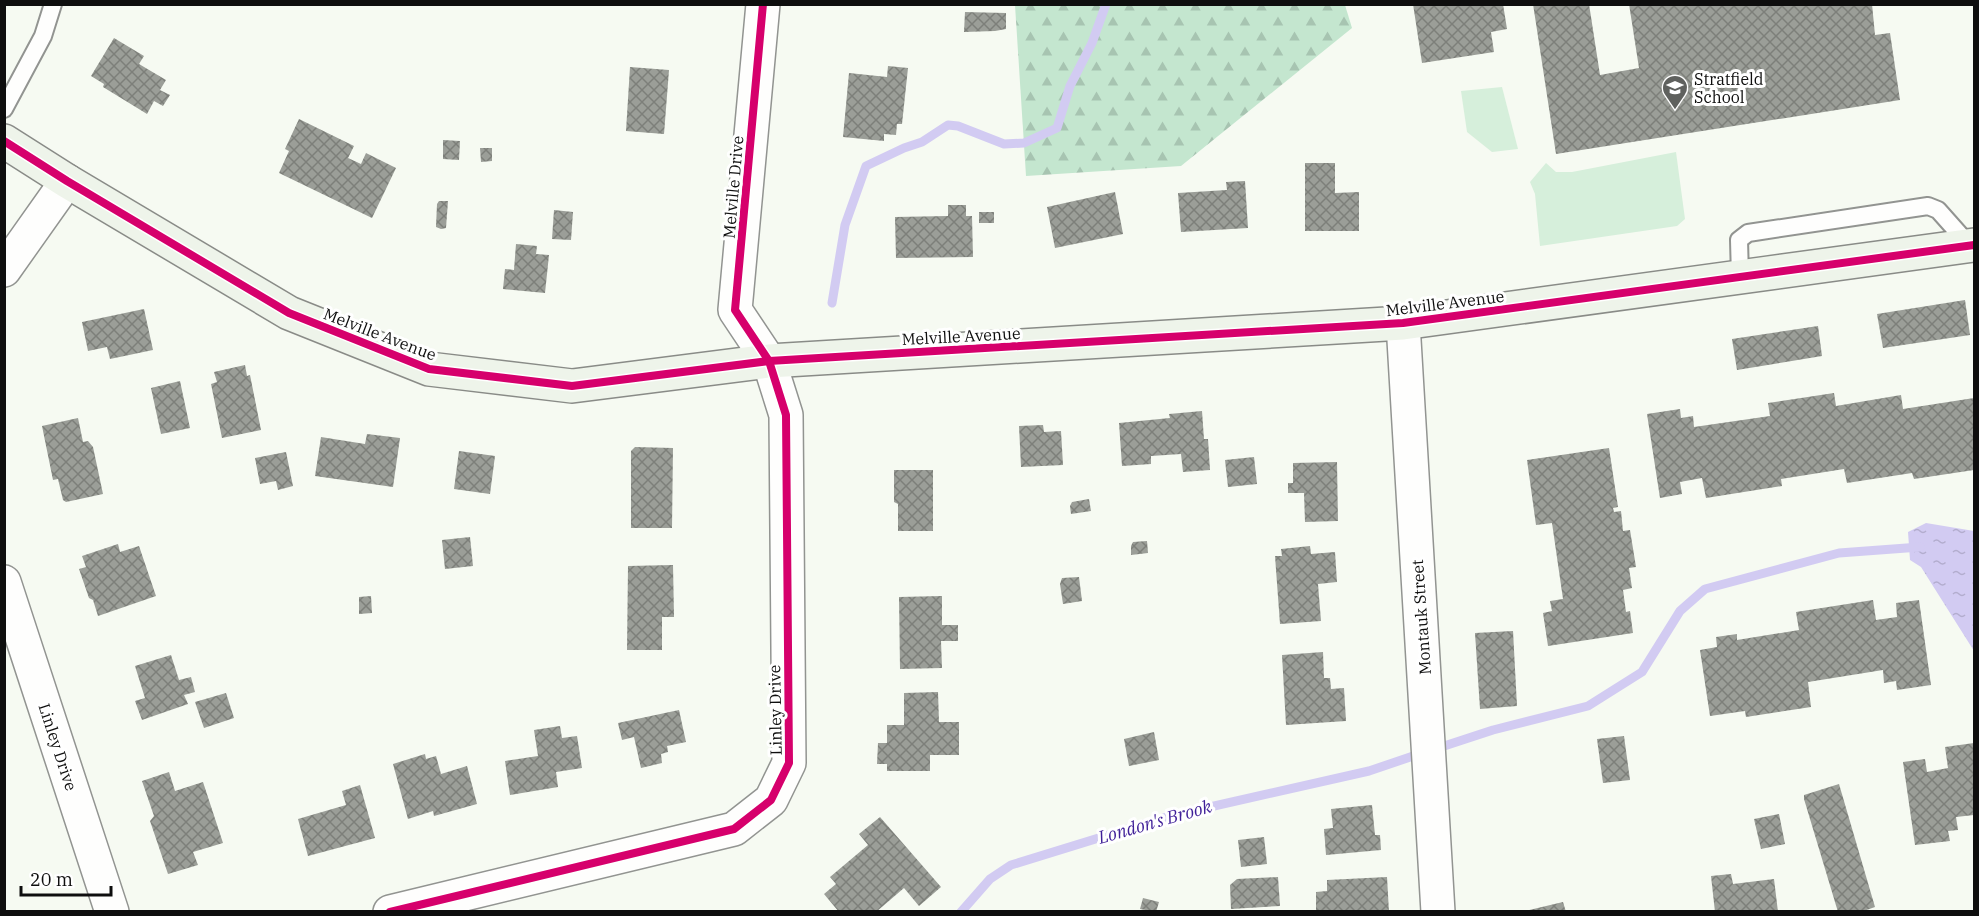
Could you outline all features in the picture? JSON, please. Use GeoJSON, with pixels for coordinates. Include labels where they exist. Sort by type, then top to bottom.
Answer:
{"type":"FeatureCollection","features":[{"type":"Feature","properties":{"kind":"street","name":"Melville Drive"},"geometry":{"type":"LineString","coordinates":[[763,4],[735,310],[769,361]]}},
{"type":"Feature","properties":{"kind":"street","name":"Melville Avenue"},"geometry":{"type":"LineString","coordinates":[[4,141],[289,313],[429,369],[572,386],[769,361],[1403,323],[1972,245]]}},
{"type":"Feature","properties":{"kind":"street"},"geometry":{"type":"LineString","coordinates":[[4,270],[67,181]]}},
{"type":"Feature","properties":{"kind":"street","name":"Montauk Street"},"geometry":{"type":"LineString","coordinates":[[1403,323],[1438,912]]}},
{"type":"Feature","properties":{"kind":"street","name":"Linley Drive"},"geometry":{"type":"LineString","coordinates":[[390,912],[734,829],[771,800],[789,763],[789,752],[786,415],[769,361]]}},
{"type":"Feature","properties":{"kind":"street","name":"Linley Drive"},"geometry":{"type":"LineString","coordinates":[[4,582],[112,912]]}},
{"type":"Feature","properties":{"kind":"lane"},"geometry":{"type":"LineString","coordinates":[[4,109],[43,36],[53,4]]}},
{"type":"Feature","properties":{"kind":"lane"},"geometry":{"type":"LineString","coordinates":[[1740,277],[1739,240],[1748,233],[1928,206],[1938,210],[1972,245]]}},
{"type":"Feature","properties":{"kind":"green space"},"geometry":{"type":"Polygon","coordinates":[[[1015,5],[1345,5],[1352,28],[1181,166],[1026,176],[1015,5]]]}},
{"type":"Feature","properties":{"kind":"green space"},"geometry":{"type":"Polygon","coordinates":[[[1502,87],[1518,149],[1492,152],[1467,132],[1461,91],[1502,87]]]}},
{"type":"Feature","properties":{"kind":"green space"},"geometry":{"type":"Polygon","coordinates":[[[1676,152],[1685,219],[1677,226],[1540,246],[1535,194],[1530,182],[1546,163],[1556,172],[1572,172],[1676,152]]]}},
{"type":"Feature","properties":{"kind":"water"},"geometry":{"type":"Polygon","coordinates":[[[1926,523],[1974,531],[1974,651],[1921,567],[1910,560],[1908,532],[1926,523]]]}},
{"type":"Feature","properties":{"kind":"building"},"geometry":{"type":"Polygon","coordinates":[[[1413,4],[1503,4],[1507,29],[1491,32],[1494,52],[1422,63],[1413,4]]]}},
{"type":"Feature","properties":{"kind":"building"},"geometry":{"type":"Polygon","coordinates":[[[1533,4],[1589,4],[1600,75],[1639,68],[1629,4],[1872,4],[1875,35],[1890,33],[1900,100],[1556,154],[1533,4]]]}},
{"type":"Feature","properties":{"kind":"building"},"geometry":{"type":"Polygon","coordinates":[[[965,12],[1006,13],[1006,29],[964,32],[965,12]]]}},
{"type":"Feature","properties":{"kind":"building"},"geometry":{"type":"Polygon","coordinates":[[[114,38],[144,56],[139,64],[166,80],[160,90],[170,95],[163,106],[154,101],[147,114],[103,87],[104,84],[91,76],[114,38]]]}},
{"type":"Feature","properties":{"kind":"building"},"geometry":{"type":"Polygon","coordinates":[[[888,66],[908,68],[902,124],[897,124],[896,135],[884,134],[884,141],[843,137],[849,73],[887,77],[888,66]]]}},
{"type":"Feature","properties":{"kind":"building"},"geometry":{"type":"Polygon","coordinates":[[[630,67],[669,70],[664,134],[626,131],[630,67]]]}},
{"type":"Feature","properties":{"kind":"building"},"geometry":{"type":"Polygon","coordinates":[[[299,119],[354,146],[348,158],[361,164],[366,153],[396,168],[372,218],[279,173],[289,151],[285,149],[299,119]]]}},
{"type":"Feature","properties":{"kind":"building"},"geometry":{"type":"Polygon","coordinates":[[[443,140],[460,141],[459,160],[443,159],[443,140]]]}},
{"type":"Feature","properties":{"kind":"building"},"geometry":{"type":"Polygon","coordinates":[[[480,148],[492,148],[492,161],[481,162],[480,148]]]}},
{"type":"Feature","properties":{"kind":"building"},"geometry":{"type":"Polygon","coordinates":[[[1305,163],[1335,163],[1335,193],[1359,192],[1359,231],[1305,231],[1305,163]]]}},
{"type":"Feature","properties":{"kind":"building"},"geometry":{"type":"Polygon","coordinates":[[[1245,181],[1248,228],[1181,232],[1178,193],[1227,190],[1226,182],[1245,181]]]}},
{"type":"Feature","properties":{"kind":"building"},"geometry":{"type":"Polygon","coordinates":[[[1115,192],[1123,234],[1055,248],[1047,207],[1115,192]]]}},
{"type":"Feature","properties":{"kind":"building"},"geometry":{"type":"Polygon","coordinates":[[[439,201],[448,201],[446,228],[441,229],[436,227],[439,201]]]}},
{"type":"Feature","properties":{"kind":"building"},"geometry":{"type":"Polygon","coordinates":[[[948,205],[966,205],[966,216],[972,216],[973,257],[896,258],[895,217],[948,216],[948,205]]]}},
{"type":"Feature","properties":{"kind":"building"},"geometry":{"type":"Polygon","coordinates":[[[554,210],[573,212],[571,240],[552,239],[554,210]]]}},
{"type":"Feature","properties":{"kind":"building"},"geometry":{"type":"Polygon","coordinates":[[[979,212],[994,212],[994,223],[979,223],[979,212]]]}},
{"type":"Feature","properties":{"kind":"building"},"geometry":{"type":"Polygon","coordinates":[[[516,244],[537,246],[536,254],[549,255],[545,293],[503,289],[505,269],[514,270],[516,244]]]}},
{"type":"Feature","properties":{"kind":"building"},"geometry":{"type":"Polygon","coordinates":[[[1965,300],[1970,335],[1883,348],[1877,314],[1965,300]]]}},
{"type":"Feature","properties":{"kind":"building"},"geometry":{"type":"Polygon","coordinates":[[[144,309],[153,350],[110,359],[107,347],[88,351],[82,322],[144,309]]]}},
{"type":"Feature","properties":{"kind":"building"},"geometry":{"type":"Polygon","coordinates":[[[1818,326],[1822,356],[1737,370],[1732,339],[1818,326]]]}},
{"type":"Feature","properties":{"kind":"building"},"geometry":{"type":"Polygon","coordinates":[[[245,365],[247,376],[250,375],[261,430],[222,438],[211,384],[217,382],[214,372],[245,365]]]}},
{"type":"Feature","properties":{"kind":"building"},"geometry":{"type":"Polygon","coordinates":[[[180,381],[190,428],[161,434],[151,388],[180,381]]]}},
{"type":"Feature","properties":{"kind":"building"},"geometry":{"type":"Polygon","coordinates":[[[1834,393],[1836,406],[1901,395],[1903,409],[1974,398],[1974,470],[1914,479],[1912,473],[1847,483],[1844,469],[1781,479],[1782,486],[1706,498],[1702,478],[1680,482],[1682,494],[1660,498],[1647,414],[1680,409],[1681,418],[1693,416],[1694,427],[1770,416],[1768,403],[1834,393]]]}},
{"type":"Feature","properties":{"kind":"building"},"geometry":{"type":"Polygon","coordinates":[[[1202,411],[1204,439],[1208,439],[1210,470],[1183,472],[1181,454],[1151,456],[1151,464],[1122,466],[1119,423],[1170,418],[1169,414],[1202,411]]]}},
{"type":"Feature","properties":{"kind":"building"},"geometry":{"type":"Polygon","coordinates":[[[78,418],[83,442],[88,441],[93,447],[103,494],[66,502],[63,500],[58,479],[53,480],[42,426],[78,418]]]}},
{"type":"Feature","properties":{"kind":"building"},"geometry":{"type":"Polygon","coordinates":[[[1043,425],[1044,432],[1061,431],[1063,465],[1021,467],[1019,426],[1043,425]]]}},
{"type":"Feature","properties":{"kind":"building"},"geometry":{"type":"Polygon","coordinates":[[[367,434],[400,438],[393,487],[315,476],[321,437],[365,444],[367,434]]]}},
{"type":"Feature","properties":{"kind":"building"},"geometry":{"type":"Polygon","coordinates":[[[635,447],[673,448],[672,528],[631,528],[631,451],[635,447]]]}},
{"type":"Feature","properties":{"kind":"building"},"geometry":{"type":"Polygon","coordinates":[[[1609,448],[1618,507],[1613,508],[1614,512],[1621,511],[1623,531],[1630,530],[1636,567],[1629,568],[1632,588],[1623,590],[1626,612],[1630,611],[1633,633],[1548,646],[1543,613],[1552,611],[1550,601],[1563,599],[1552,523],[1536,525],[1527,460],[1609,448]]]}},
{"type":"Feature","properties":{"kind":"building"},"geometry":{"type":"Polygon","coordinates":[[[459,451],[495,456],[490,494],[454,489],[459,451]]]}},
{"type":"Feature","properties":{"kind":"building"},"geometry":{"type":"Polygon","coordinates":[[[286,452],[293,486],[278,490],[276,481],[260,484],[255,458],[286,452]]]}},
{"type":"Feature","properties":{"kind":"building"},"geometry":{"type":"Polygon","coordinates":[[[1254,457],[1257,484],[1228,487],[1225,460],[1254,457]]]}},
{"type":"Feature","properties":{"kind":"building"},"geometry":{"type":"Polygon","coordinates":[[[1337,462],[1338,521],[1305,522],[1304,493],[1288,493],[1288,483],[1293,483],[1293,463],[1337,462]]]}},
{"type":"Feature","properties":{"kind":"building"},"geometry":{"type":"Polygon","coordinates":[[[894,470],[933,470],[933,531],[898,531],[898,504],[894,502],[894,470]]]}},
{"type":"Feature","properties":{"kind":"building"},"geometry":{"type":"Polygon","coordinates":[[[1089,499],[1091,511],[1071,514],[1072,502],[1089,499]]]}},
{"type":"Feature","properties":{"kind":"building"},"geometry":{"type":"Polygon","coordinates":[[[470,537],[473,566],[445,569],[442,540],[470,537]]]}},
{"type":"Feature","properties":{"kind":"building"},"geometry":{"type":"Polygon","coordinates":[[[1147,541],[1148,553],[1131,555],[1133,542],[1147,541]]]}},
{"type":"Feature","properties":{"kind":"building"},"geometry":{"type":"Polygon","coordinates":[[[118,544],[120,552],[139,546],[156,596],[98,616],[79,569],[86,567],[82,556],[118,544]]]}},
{"type":"Feature","properties":{"kind":"building"},"geometry":{"type":"Polygon","coordinates":[[[1310,546],[1311,554],[1335,552],[1337,582],[1318,584],[1321,621],[1280,624],[1275,556],[1282,556],[1281,549],[1310,546]]]}},
{"type":"Feature","properties":{"kind":"building"},"geometry":{"type":"Polygon","coordinates":[[[673,565],[674,617],[662,617],[662,650],[627,650],[628,566],[673,565]]]}},
{"type":"Feature","properties":{"kind":"building"},"geometry":{"type":"Polygon","coordinates":[[[1079,577],[1082,601],[1063,604],[1060,584],[1062,578],[1079,577]]]}},
{"type":"Feature","properties":{"kind":"building"},"geometry":{"type":"Polygon","coordinates":[[[371,596],[372,613],[359,614],[359,597],[371,596]]]}},
{"type":"Feature","properties":{"kind":"building"},"geometry":{"type":"Polygon","coordinates":[[[942,596],[942,625],[958,625],[958,641],[941,641],[942,668],[900,669],[899,597],[942,596]]]}},
{"type":"Feature","properties":{"kind":"building"},"geometry":{"type":"Polygon","coordinates":[[[1873,600],[1876,620],[1897,617],[1896,603],[1919,600],[1931,685],[1897,690],[1896,681],[1884,683],[1883,670],[1808,682],[1811,707],[1746,717],[1745,711],[1710,716],[1700,650],[1717,647],[1716,637],[1737,634],[1737,640],[1799,630],[1796,612],[1873,600]]]}},
{"type":"Feature","properties":{"kind":"building"},"geometry":{"type":"Polygon","coordinates":[[[1513,631],[1517,706],[1480,709],[1475,633],[1513,631]]]}},
{"type":"Feature","properties":{"kind":"building"},"geometry":{"type":"Polygon","coordinates":[[[1323,652],[1324,678],[1330,678],[1331,689],[1344,688],[1346,721],[1286,725],[1282,655],[1323,652]]]}},
{"type":"Feature","properties":{"kind":"building"},"geometry":{"type":"Polygon","coordinates":[[[171,655],[179,680],[191,677],[195,692],[184,695],[188,704],[142,720],[135,701],[145,698],[135,666],[171,655]]]}},
{"type":"Feature","properties":{"kind":"building"},"geometry":{"type":"Polygon","coordinates":[[[938,692],[939,722],[959,722],[959,755],[930,755],[930,771],[887,771],[887,764],[877,764],[878,743],[887,743],[887,725],[904,725],[904,693],[938,692]]]}},
{"type":"Feature","properties":{"kind":"building"},"geometry":{"type":"Polygon","coordinates":[[[226,693],[234,718],[204,728],[195,702],[226,693]]]}},
{"type":"Feature","properties":{"kind":"building"},"geometry":{"type":"Polygon","coordinates":[[[679,710],[686,742],[667,746],[668,752],[661,754],[662,763],[641,768],[634,737],[622,740],[618,723],[679,710]]]}},
{"type":"Feature","properties":{"kind":"building"},"geometry":{"type":"Polygon","coordinates":[[[560,726],[562,738],[577,736],[582,768],[556,772],[558,787],[510,795],[505,761],[538,756],[534,730],[560,726]]]}},
{"type":"Feature","properties":{"kind":"building"},"geometry":{"type":"Polygon","coordinates":[[[1154,732],[1159,760],[1129,766],[1124,739],[1154,732]]]}},
{"type":"Feature","properties":{"kind":"building"},"geometry":{"type":"Polygon","coordinates":[[[1624,736],[1630,780],[1603,783],[1597,739],[1624,736]]]}},
{"type":"Feature","properties":{"kind":"building"},"geometry":{"type":"Polygon","coordinates":[[[1974,743],[1974,815],[1956,817],[1958,830],[1948,831],[1950,841],[1915,845],[1903,762],[1925,759],[1927,772],[1948,768],[1945,747],[1974,743]]]}},
{"type":"Feature","properties":{"kind":"building"},"geometry":{"type":"Polygon","coordinates":[[[425,754],[426,759],[436,756],[441,774],[467,766],[477,804],[434,816],[433,811],[408,819],[393,764],[425,754]]]}},
{"type":"Feature","properties":{"kind":"building"},"geometry":{"type":"Polygon","coordinates":[[[169,772],[175,791],[203,782],[223,843],[193,852],[198,865],[168,874],[150,821],[154,816],[142,781],[169,772]]]}},
{"type":"Feature","properties":{"kind":"building"},"geometry":{"type":"Polygon","coordinates":[[[1839,784],[1875,907],[1861,912],[1838,912],[1804,799],[1804,795],[1839,784]]]}},
{"type":"Feature","properties":{"kind":"building"},"geometry":{"type":"Polygon","coordinates":[[[360,785],[375,838],[308,856],[298,819],[346,805],[342,791],[360,785]]]}},
{"type":"Feature","properties":{"kind":"building"},"geometry":{"type":"Polygon","coordinates":[[[1372,805],[1375,835],[1380,835],[1381,850],[1326,855],[1324,829],[1333,828],[1331,809],[1372,805]]]}},
{"type":"Feature","properties":{"kind":"building"},"geometry":{"type":"Polygon","coordinates":[[[1779,814],[1785,844],[1761,849],[1754,819],[1779,814]]]}},
{"type":"Feature","properties":{"kind":"building"},"geometry":{"type":"Polygon","coordinates":[[[880,817],[941,887],[919,906],[904,888],[876,912],[839,912],[824,894],[836,884],[830,877],[868,845],[859,834],[880,817]]]}},
{"type":"Feature","properties":{"kind":"building"},"geometry":{"type":"Polygon","coordinates":[[[1264,837],[1267,864],[1241,867],[1238,840],[1264,837]]]}},
{"type":"Feature","properties":{"kind":"building"},"geometry":{"type":"Polygon","coordinates":[[[1731,874],[1733,884],[1774,879],[1778,912],[1715,912],[1711,876],[1731,874]]]}},
{"type":"Feature","properties":{"kind":"building"},"geometry":{"type":"Polygon","coordinates":[[[1278,877],[1280,906],[1231,909],[1230,885],[1237,879],[1278,877]]]}},
{"type":"Feature","properties":{"kind":"building"},"geometry":{"type":"Polygon","coordinates":[[[1387,877],[1389,912],[1316,912],[1316,892],[1327,891],[1327,880],[1387,877]]]}},
{"type":"Feature","properties":{"kind":"building"},"geometry":{"type":"Polygon","coordinates":[[[1143,898],[1159,902],[1156,912],[1140,909],[1143,898]]]}},
{"type":"Feature","properties":{"kind":"building"},"geometry":{"type":"Polygon","coordinates":[[[1563,902],[1566,912],[1525,912],[1525,911],[1563,902]]]}},
{"type":"Feature","properties":{"kind":"waterway"},"geometry":{"type":"LineString","coordinates":[[832,303],[845,225],[866,166],[922,142],[948,125],[958,126],[1004,144],[1024,143],[1057,128],[1070,86],[1092,43],[1106,4]]}},
{"type":"Feature","properties":{"kind":"waterway"},"geometry":{"type":"LineString","coordinates":[[1435,749],[1493,730],[1588,706],[1642,672],[1680,611],[1705,589],[1839,553],[1920,547]]}},
{"type":"Feature","properties":{"kind":"waterway","name":"London's Brook"},"geometry":{"type":"LineString","coordinates":[[961,912],[990,879],[1011,865],[1170,816],[1369,771],[1422,753]]}},
{"type":"Feature","properties":{"kind":"cycle path"},"geometry":{"type":"LineString","coordinates":[[390,912],[734,829],[771,800],[789,763],[786,415],[769,361],[735,310],[763,4]]}},
{"type":"Feature","properties":{"kind":"cycle path"},"geometry":{"type":"LineString","coordinates":[[4,141],[289,313],[429,369],[572,386],[769,361],[1403,323],[1974,245]]}},
{"type":"Feature","properties":{"kind":"place","name":"Stratfield School"},"geometry":{"type":"Point","coordinates":[1675,111]}}]}
